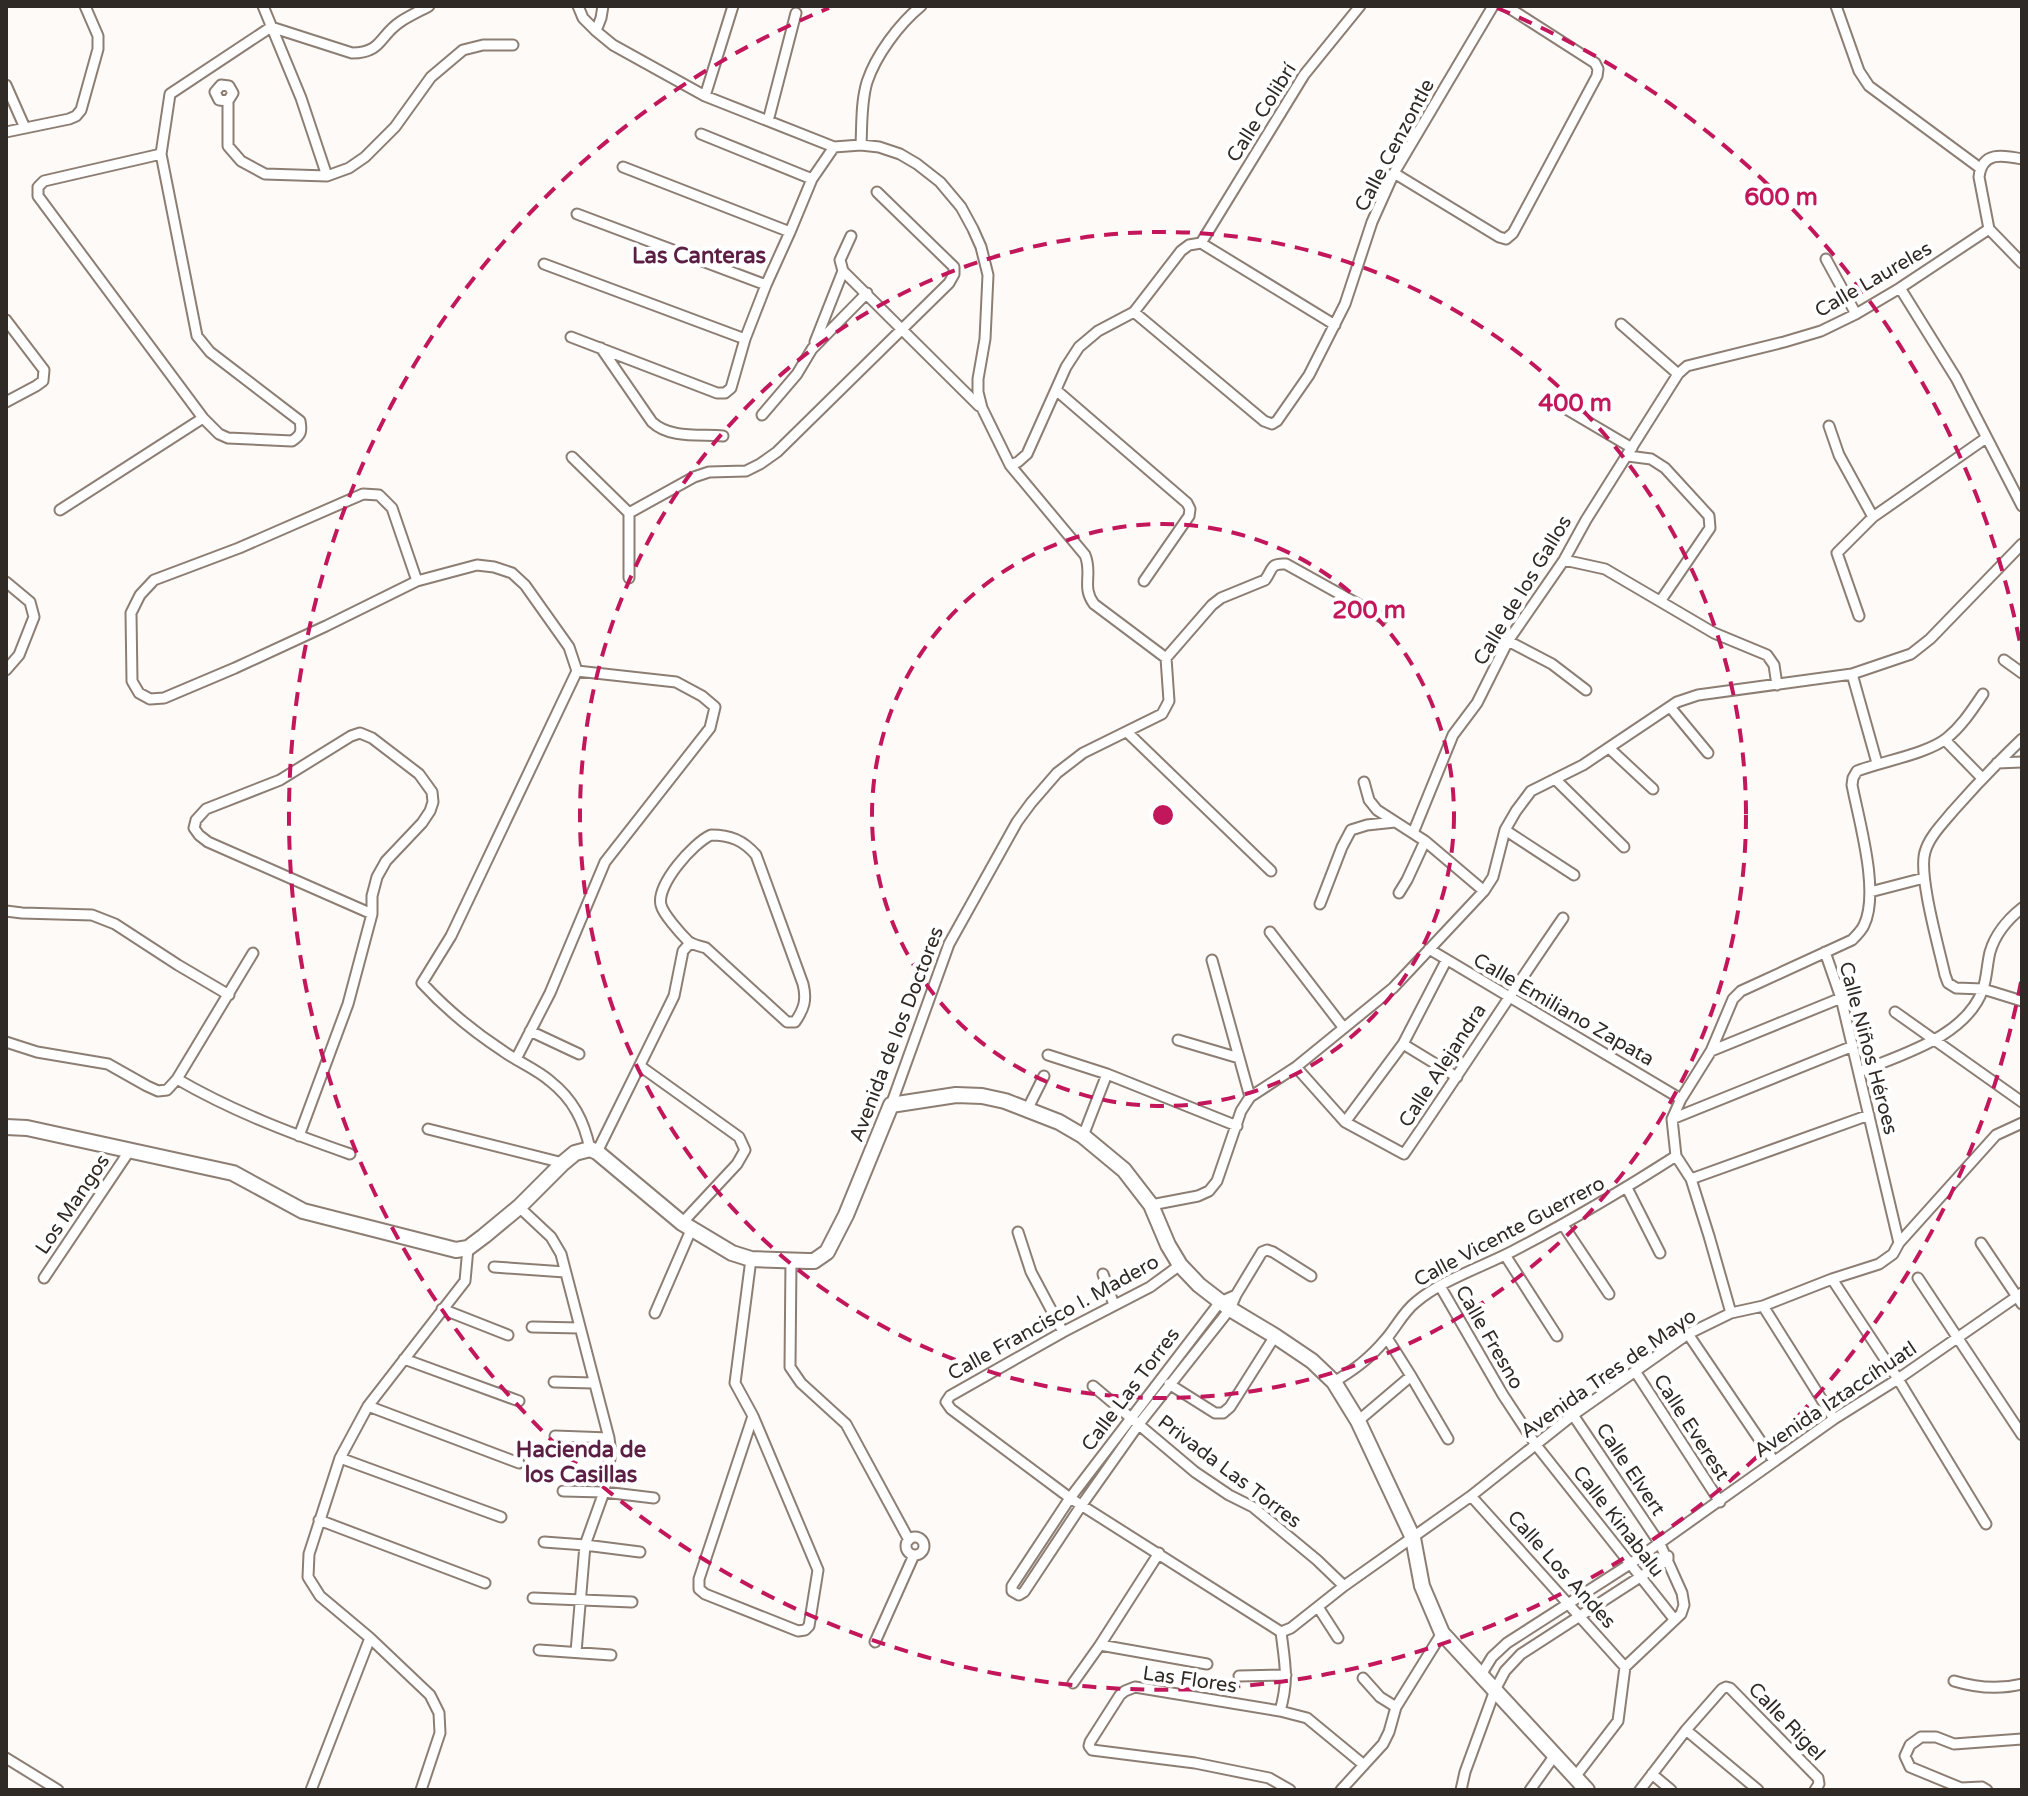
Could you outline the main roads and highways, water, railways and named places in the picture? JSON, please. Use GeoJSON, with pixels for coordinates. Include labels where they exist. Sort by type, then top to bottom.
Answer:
{"type":"FeatureCollection","features":[{"type":"Feature","properties":{"kind":"main road","name":"Avenida de los Doctores"},"geometry":{"type":"LineString","coordinates":[[6,1127],[27,1128],[233,1173],[303,1211],[456,1250],[468,1248],[519,1207],[575,1153],[593,1150],[687,1226],[732,1253],[751,1259],[814,1261],[827,1252],[846,1215],[891,1105],[956,1095],[982,1096],[1028,1108],[1083,1136],[1124,1170],[1151,1205],[1180,1265],[1199,1285],[1229,1302],[1312,1361],[1334,1382],[1358,1421],[1413,1538],[1422,1586],[1442,1633],[1587,1790]]}},
{"type":"Feature","properties":{"kind":"district","name":"Las Canteras"},"geometry":{"type":"Point","coordinates":[699,255]}},
{"type":"Feature","properties":{"kind":"district","name":"Hacienda de los Casillas"},"geometry":{"type":"Point","coordinates":[581,1462]}}]}
